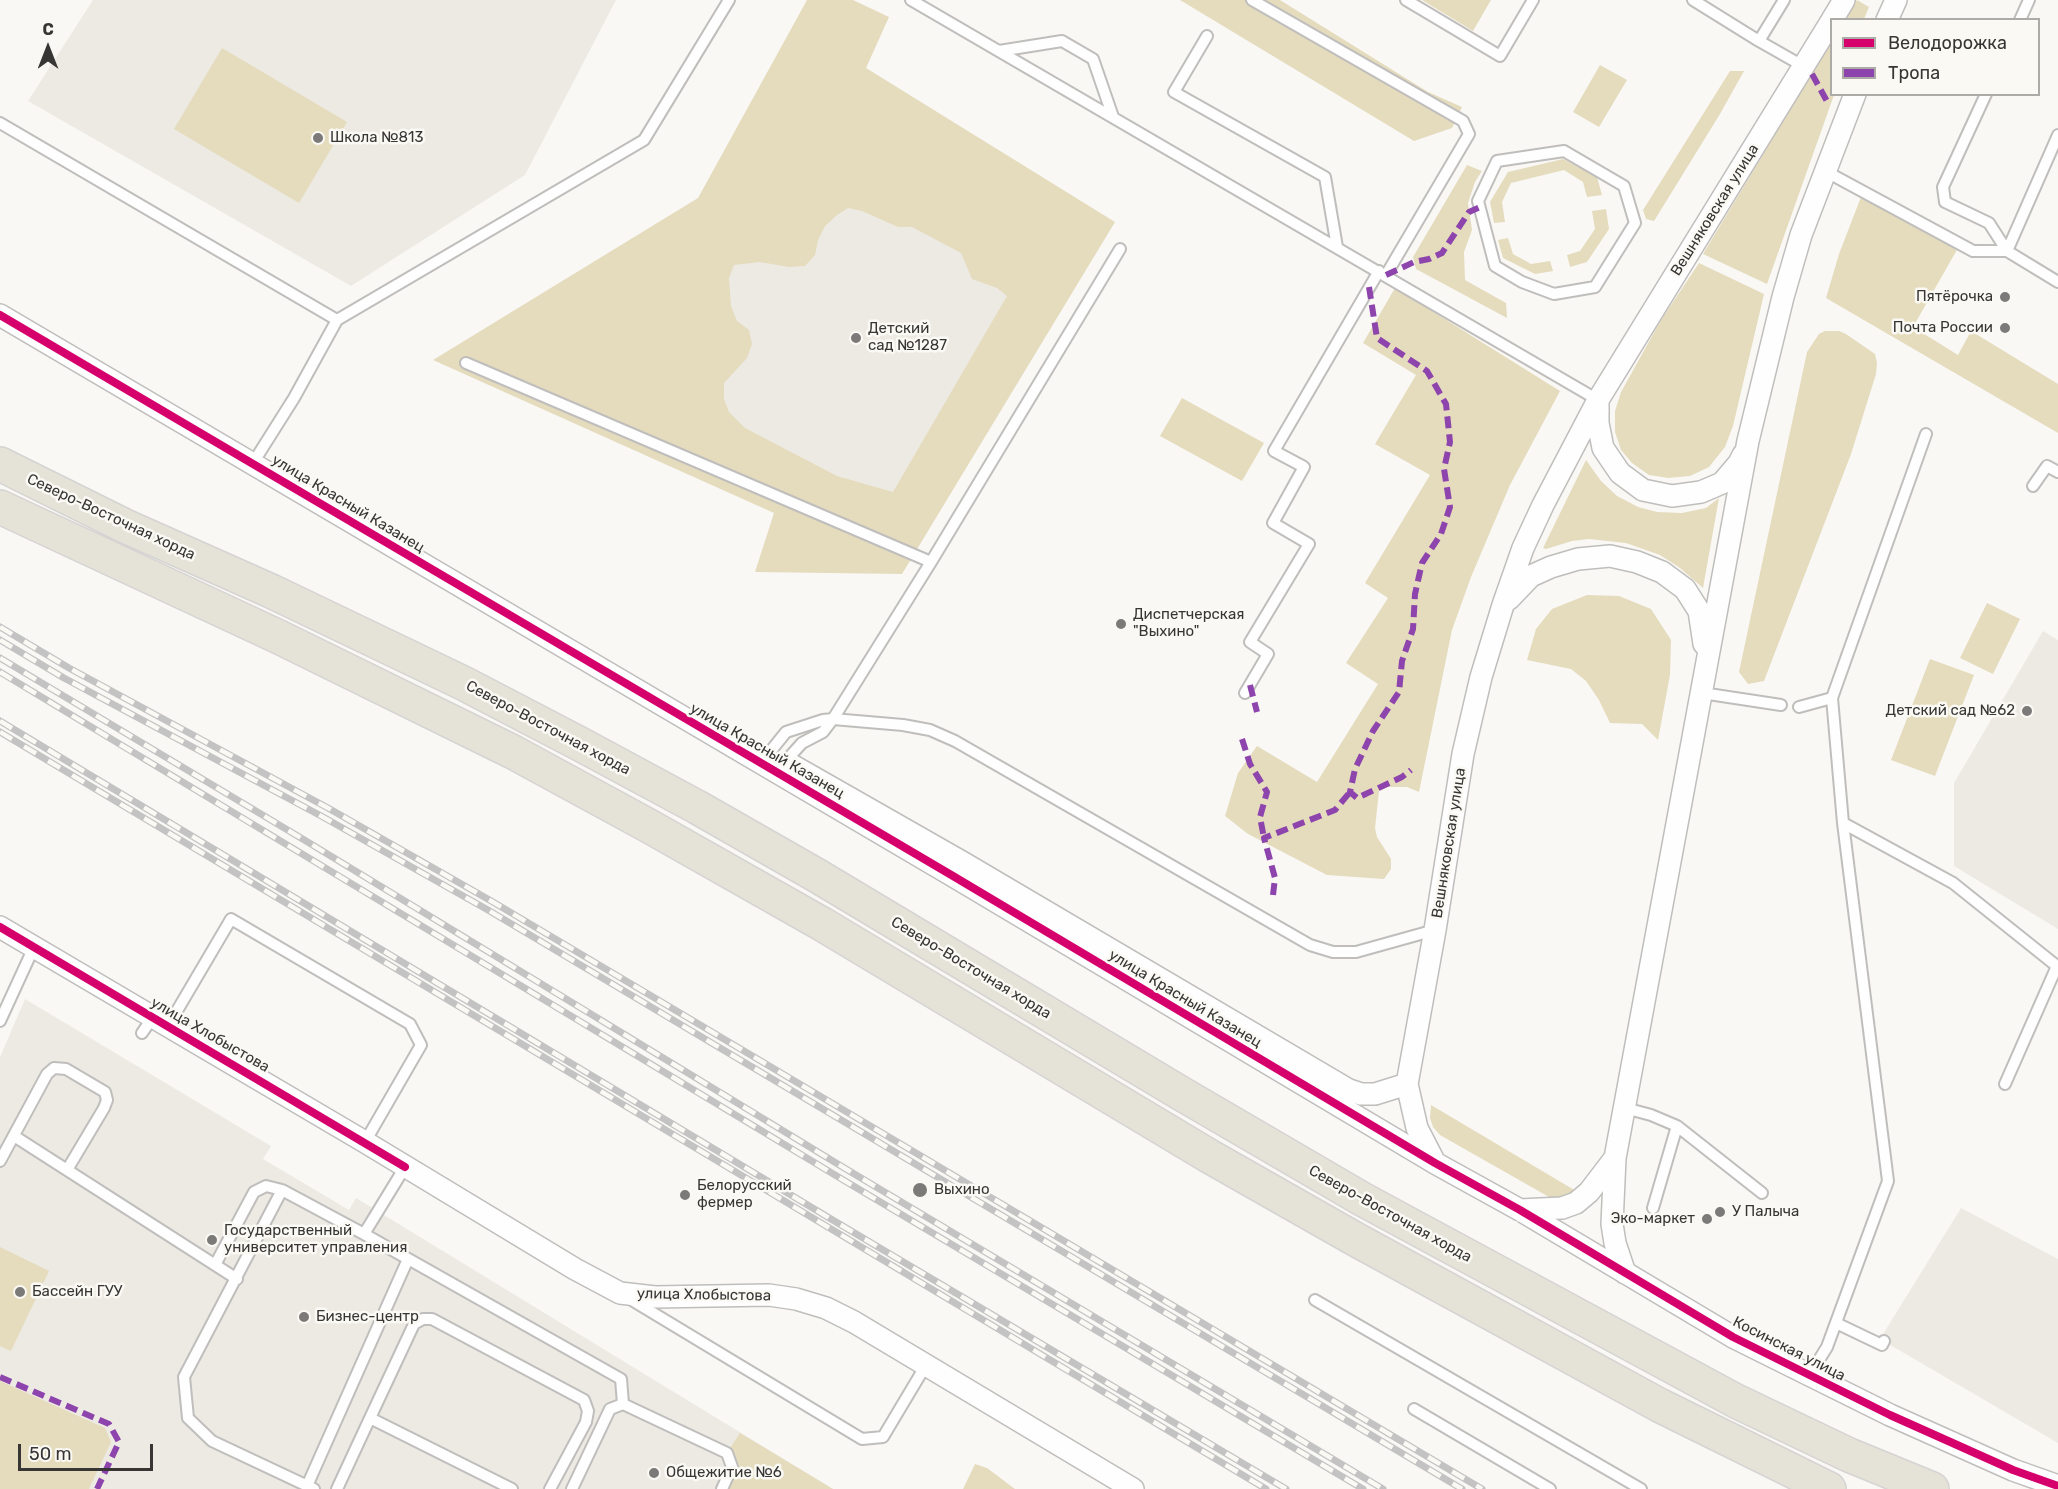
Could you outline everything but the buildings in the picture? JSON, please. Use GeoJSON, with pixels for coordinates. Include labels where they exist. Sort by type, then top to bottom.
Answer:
{"type":"FeatureCollection","features":[{"type":"Feature","properties":{"kind":"main road","name":"Северо-Восточная хорда"},"geometry":{"type":"LineString","coordinates":[[0,464],[125,526],[271,591],[464,683],[590,749],[816,875],[1362,1199],[1736,1401],[1850,1455],[1932,1489]]}},
{"type":"Feature","properties":{"kind":"main road"},"geometry":{"type":"LineString","coordinates":[[0,507],[289,642],[513,752],[802,913],[1209,1156],[1355,1239],[1659,1405],[1829,1489]]}},
{"type":"Feature","properties":{"kind":"street","name":"Вешняковская улица"},"geometry":{"type":"LineString","coordinates":[[1833,18],[1844,0]]}},
{"type":"Feature","properties":{"kind":"street"},"geometry":{"type":"LineString","coordinates":[[1888,18],[1896,0]]}},
{"type":"Feature","properties":{"kind":"street","name":"Вешняковская улица"},"geometry":{"type":"LineString","coordinates":[[1435,1163],[1417,1128],[1407,1084],[1435,930],[1463,754],[1481,677],[1503,605],[1528,538],[1598,400],[1830,23]]}},
{"type":"Feature","properties":{"kind":"street","name":"Вешняковская улица"},"geometry":{"type":"LineString","coordinates":[[1625,1273],[1615,1243],[1612,1224],[1616,1158],[1748,441],[1783,297],[1801,235],[1854,96]]}},
{"type":"Feature","properties":{"kind":"street","name":"улица Красный Казанец"},"geometry":{"type":"LineString","coordinates":[[0,315],[685,719],[772,759],[962,862],[1349,1090],[1361,1094],[1375,1094],[1407,1084]]}},
{"type":"Feature","properties":{"kind":"street","name":"Вешняковская улица"},"geometry":{"type":"LineString","coordinates":[[1598,400],[1598,423],[1603,448],[1620,473],[1643,490],[1672,496],[1701,492],[1722,483],[1739,463],[1748,441]]}},
{"type":"Feature","properties":{"kind":"street","name":"Вешняковская улица"},"geometry":{"type":"LineString","coordinates":[[1503,605],[1531,576],[1578,559],[1610,556],[1637,562],[1653,569],[1685,589],[1699,611],[1704,635],[1702,693]]}},
{"type":"Feature","properties":{"kind":"street","name":"улица Красный Казанец"},"geometry":{"type":"LineString","coordinates":[[772,759],[1435,1163],[1520,1210]]}},
{"type":"Feature","properties":{"kind":"street","name":"улица Хлобыстова"},"geometry":{"type":"LineString","coordinates":[[0,927],[154,1026],[365,1142],[575,1269],[620,1293],[655,1297],[769,1295],[796,1299],[826,1308],[854,1322],[1134,1489]]}},
{"type":"Feature","properties":{"kind":"street","name":"Вешняковская улица"},"geometry":{"type":"LineString","coordinates":[[1520,1210],[1562,1208],[1576,1203],[1616,1158]]}},
{"type":"Feature","properties":{"kind":"street","name":"Косинская улица"},"geometry":{"type":"LineString","coordinates":[[1520,1210],[1733,1337],[1809,1376],[1900,1420],[2013,1470],[2058,1486]]}},
{"type":"Feature","properties":{"kind":"lane"},"geometry":{"type":"LineString","coordinates":[[254,463],[294,398],[337,320],[644,140],[729,0]]}},
{"type":"Feature","properties":{"kind":"lane"},"geometry":{"type":"LineString","coordinates":[[911,0],[1598,400]]}},
{"type":"Feature","properties":{"kind":"lane"},"geometry":{"type":"LineString","coordinates":[[1245,693],[1268,654],[1250,642],[1309,544],[1273,523],[1304,467],[1274,451],[1469,134],[1463,121],[1252,0]]}},
{"type":"Feature","properties":{"kind":"lane"},"geometry":{"type":"LineString","coordinates":[[1406,0],[1500,56],[1533,0]]}},
{"type":"Feature","properties":{"kind":"lane"},"geometry":{"type":"LineString","coordinates":[[1693,0],[1803,66]]}},
{"type":"Feature","properties":{"kind":"lane"},"geometry":{"type":"LineString","coordinates":[[1759,41],[1784,0]]}},
{"type":"Feature","properties":{"kind":"lane"},"geometry":{"type":"LineString","coordinates":[[2021,18],[2029,0]]}},
{"type":"Feature","properties":{"kind":"lane"},"geometry":{"type":"LineString","coordinates":[[1207,36],[1174,92],[1325,177],[1337,247]]}},
{"type":"Feature","properties":{"kind":"lane"},"geometry":{"type":"LineString","coordinates":[[999,51],[1062,41],[1093,59],[1113,117]]}},
{"type":"Feature","properties":{"kind":"lane"},"geometry":{"type":"LineString","coordinates":[[1985,96],[1943,187],[1945,202],[1989,222],[2007,251],[2058,282]]}},
{"type":"Feature","properties":{"kind":"lane"},"geometry":{"type":"LineString","coordinates":[[0,123],[337,320]]}},
{"type":"Feature","properties":{"kind":"lane"},"geometry":{"type":"LineString","coordinates":[[2007,251],[2058,135]]}},
{"type":"Feature","properties":{"kind":"lane"},"geometry":{"type":"LineString","coordinates":[[1564,151],[1624,186],[1635,223],[1628,237],[1595,287],[1554,294],[1522,282],[1495,266],[1478,201],[1497,161],[1564,151]]}},
{"type":"Feature","properties":{"kind":"lane"},"geometry":{"type":"LineString","coordinates":[[1825,171],[1973,251],[2007,251]]}},
{"type":"Feature","properties":{"kind":"lane"},"geometry":{"type":"LineString","coordinates":[[772,759],[823,732],[833,719],[931,562],[1120,249]]}},
{"type":"Feature","properties":{"kind":"lane"},"geometry":{"type":"LineString","coordinates":[[465,363],[931,562]]}},
{"type":"Feature","properties":{"kind":"lane"},"geometry":{"type":"LineString","coordinates":[[1809,1376],[1827,1347],[1888,1181],[1843,823],[1832,698],[1926,434]]}},
{"type":"Feature","properties":{"kind":"lane"},"geometry":{"type":"LineString","coordinates":[[2032,486],[2047,466],[2058,472]]}},
{"type":"Feature","properties":{"kind":"lane"},"geometry":{"type":"LineString","coordinates":[[1702,693],[1781,705]]}},
{"type":"Feature","properties":{"kind":"lane"},"geometry":{"type":"LineString","coordinates":[[1799,707],[1832,698]]}},
{"type":"Feature","properties":{"kind":"lane"},"geometry":{"type":"LineString","coordinates":[[772,759],[786,732],[812,722],[833,719],[903,725],[930,730],[955,741],[1310,945],[1333,952],[1356,952],[1435,930]]}},
{"type":"Feature","properties":{"kind":"lane"},"geometry":{"type":"LineString","coordinates":[[1843,823],[1953,883],[2057,967],[2005,1084]]}},
{"type":"Feature","properties":{"kind":"lane"},"geometry":{"type":"LineString","coordinates":[[154,1026],[231,919],[410,1024],[421,1045],[365,1142]]}},
{"type":"Feature","properties":{"kind":"lane"},"geometry":{"type":"LineString","coordinates":[[0,1021],[34,947]]}},
{"type":"Feature","properties":{"kind":"lane"},"geometry":{"type":"LineString","coordinates":[[0,1161],[47,1074],[54,1068],[66,1069],[105,1092],[107,1100],[67,1170]]}},
{"type":"Feature","properties":{"kind":"lane"},"geometry":{"type":"LineString","coordinates":[[1625,1108],[1651,1114],[1677,1126],[1762,1193]]}},
{"type":"Feature","properties":{"kind":"lane"},"geometry":{"type":"LineString","coordinates":[[1653,1208],[1677,1126]]}},
{"type":"Feature","properties":{"kind":"lane"},"geometry":{"type":"LineString","coordinates":[[14,1136],[237,1279]]}},
{"type":"Feature","properties":{"kind":"lane"},"geometry":{"type":"LineString","coordinates":[[364,1234],[405,1167]]}},
{"type":"Feature","properties":{"kind":"lane"},"geometry":{"type":"LineString","coordinates":[[215,1265],[254,1192],[266,1186],[282,1190],[621,1379],[623,1404]]}},
{"type":"Feature","properties":{"kind":"lane"},"geometry":{"type":"LineString","coordinates":[[282,1190],[184,1377],[188,1418],[212,1441],[310,1487],[408,1259]]}},
{"type":"Feature","properties":{"kind":"lane"},"geometry":{"type":"LineString","coordinates":[[620,1293],[862,1439],[883,1437],[926,1365]]}},
{"type":"Feature","properties":{"kind":"lane"},"geometry":{"type":"LineString","coordinates":[[1315,1300],[1641,1489]]}},
{"type":"Feature","properties":{"kind":"lane"},"geometry":{"type":"LineString","coordinates":[[337,1489],[414,1324],[423,1319],[432,1319],[584,1400],[588,1411],[586,1422],[550,1489]]}},
{"type":"Feature","properties":{"kind":"lane"},"geometry":{"type":"LineString","coordinates":[[1836,1323],[1882,1345],[1884,1341]]}},
{"type":"Feature","properties":{"kind":"lane"},"geometry":{"type":"LineString","coordinates":[[572,1489],[610,1409],[623,1404],[727,1453],[732,1467],[722,1489]]}},
{"type":"Feature","properties":{"kind":"lane"},"geometry":{"type":"LineString","coordinates":[[1414,1408],[1550,1489]]}},
{"type":"Feature","properties":{"kind":"lane"},"geometry":{"type":"LineString","coordinates":[[370,1418],[512,1489]]}},
{"type":"Feature","properties":{"kind":"shaded area","name":"Школа №813"},"geometry":{"type":"Polygon","coordinates":[[[93,0],[616,0],[525,175],[351,286],[28,101],[93,0]]]}},
{"type":"Feature","properties":{"kind":"shaded area"},"geometry":{"type":"Polygon","coordinates":[[[807,0],[853,0],[889,17],[866,68],[1115,222],[902,574],[755,572],[774,513],[433,360],[698,198],[807,0]],[[848,208],[825,226],[818,240],[815,255],[805,266],[789,267],[760,262],[734,265],[729,278],[731,306],[737,321],[749,330],[752,344],[747,358],[724,383],[724,399],[729,412],[745,428],[837,476],[893,492],[1007,296],[997,288],[972,279],[961,253],[912,227],[898,227],[862,211],[848,208]]]}},
{"type":"Feature","properties":{"kind":"shaded area"},"geometry":{"type":"Polygon","coordinates":[[[1180,0],[1280,0],[1428,92],[1462,107],[1452,128],[1414,141],[1180,0]]]}},
{"type":"Feature","properties":{"kind":"shaded area"},"geometry":{"type":"Polygon","coordinates":[[[1422,0],[1491,0],[1473,31],[1422,0]]]}},
{"type":"Feature","properties":{"kind":"shaded area"},"geometry":{"type":"Polygon","coordinates":[[[1857,0],[1869,7],[1864,18],[1846,18],[1857,0]]]}},
{"type":"Feature","properties":{"kind":"shaded area"},"geometry":{"type":"Polygon","coordinates":[[[1830,44],[1830,96],[1834,96],[1767,284],[1703,254],[1830,44]]]}},
{"type":"Feature","properties":{"kind":"shaded area"},"geometry":{"type":"Polygon","coordinates":[[[222,48],[347,122],[299,203],[174,129],[222,48]]]}},
{"type":"Feature","properties":{"kind":"shaded area"},"geometry":{"type":"Polygon","coordinates":[[[1600,65],[1627,80],[1599,127],[1573,112],[1600,65]]]}},
{"type":"Feature","properties":{"kind":"shaded area"},"geometry":{"type":"Polygon","coordinates":[[[1730,71],[1744,71],[1654,221],[1646,219],[1643,210],[1730,71]]]}},
{"type":"Feature","properties":{"kind":"shaded area","name":"Детский сад №1287"},"geometry":{"type":"Polygon","coordinates":[[[798,147],[1049,286],[914,529],[663,390],[798,147]]]}},
{"type":"Feature","properties":{"kind":"shaded area"},"geometry":{"type":"Polygon","coordinates":[[[1563,159],[1597,177],[1602,195],[1587,197],[1583,182],[1564,170],[1511,183],[1502,202],[1505,222],[1494,223],[1490,202],[1508,172],[1563,159]]]}},
{"type":"Feature","properties":{"kind":"shaded area"},"geometry":{"type":"Polygon","coordinates":[[[1467,165],[1482,171],[1475,182],[1468,203],[1472,230],[1464,252],[1465,280],[1506,303],[1507,318],[1416,269],[1413,257],[1467,165]]]}},
{"type":"Feature","properties":{"kind":"shaded area"},"geometry":{"type":"Polygon","coordinates":[[[1861,197],[1958,248],[1913,327],[1958,355],[1971,331],[2058,384],[2058,433],[1826,298],[1839,254],[1861,197]]]}},
{"type":"Feature","properties":{"kind":"shaded area"},"geometry":{"type":"Polygon","coordinates":[[[1606,209],[1609,229],[1587,262],[1570,267],[1567,255],[1580,251],[1595,229],[1592,211],[1606,209]]]}},
{"type":"Feature","properties":{"kind":"shaded area"},"geometry":{"type":"Polygon","coordinates":[[[1508,238],[1513,254],[1531,264],[1550,261],[1553,271],[1535,274],[1503,258],[1498,240],[1508,238]]]}},
{"type":"Feature","properties":{"kind":"shaded area"},"geometry":{"type":"Polygon","coordinates":[[[1699,263],[1764,294],[1733,426],[1725,447],[1709,467],[1690,476],[1668,478],[1649,475],[1632,463],[1621,450],[1615,432],[1615,411],[1621,392],[1661,320],[1699,263]]]}},
{"type":"Feature","properties":{"kind":"shaded area"},"geometry":{"type":"Polygon","coordinates":[[[1395,288],[1560,391],[1510,485],[1471,577],[1452,630],[1419,792],[1407,787],[1388,787],[1379,791],[1375,828],[1377,837],[1391,859],[1391,869],[1384,879],[1327,875],[1248,834],[1225,816],[1238,773],[1257,746],[1317,782],[1378,684],[1346,663],[1388,598],[1365,583],[1430,475],[1375,444],[1416,375],[1363,343],[1395,288]]]}},
{"type":"Feature","properties":{"kind":"shaded area"},"geometry":{"type":"Polygon","coordinates":[[[1825,331],[1839,331],[1846,334],[1875,354],[1876,374],[1851,454],[1764,681],[1748,684],[1739,672],[1807,352],[1819,334],[1825,331]]]}},
{"type":"Feature","properties":{"kind":"shaded area"},"geometry":{"type":"Polygon","coordinates":[[[1182,398],[1264,443],[1242,481],[1160,436],[1182,398]]]}},
{"type":"Feature","properties":{"kind":"shaded area"},"geometry":{"type":"Polygon","coordinates":[[[1586,460],[1601,481],[1617,496],[1638,507],[1657,512],[1682,513],[1706,508],[1719,498],[1703,588],[1680,568],[1660,555],[1626,543],[1589,539],[1543,548],[1586,460]]]}},
{"type":"Feature","properties":{"kind":"shaded area"},"geometry":{"type":"Polygon","coordinates":[[[1587,595],[1619,596],[1651,609],[1671,640],[1670,675],[1658,740],[1642,724],[1610,723],[1599,700],[1586,681],[1571,669],[1527,660],[1536,629],[1552,609],[1587,595]]]}},
{"type":"Feature","properties":{"kind":"shaded area"},"geometry":{"type":"Polygon","coordinates":[[[1987,603],[2020,619],[1993,674],[1960,658],[1987,603]]]}},
{"type":"Feature","properties":{"kind":"shaded area","name":"Детский сад №62"},"geometry":{"type":"Polygon","coordinates":[[[2043,631],[2058,640],[2058,929],[1954,866],[1954,783],[2043,631]]]}},
{"type":"Feature","properties":{"kind":"shaded area"},"geometry":{"type":"Polygon","coordinates":[[[1930,659],[1974,675],[1935,776],[1891,760],[1930,659]]]}},
{"type":"Feature","properties":{"kind":"shaded area","name":"Государственный университет управления"},"geometry":{"type":"Polygon","coordinates":[[[25,999],[271,1146],[263,1159],[349,1210],[356,1198],[833,1489],[0,1489],[0,1057],[25,999]]]}},
{"type":"Feature","properties":{"kind":"shaded area"},"geometry":{"type":"Polygon","coordinates":[[[1431,1105],[1576,1191],[1567,1198],[1558,1200],[1549,1197],[1440,1135],[1433,1127],[1430,1118],[1431,1105]]]}},
{"type":"Feature","properties":{"kind":"shaded area"},"geometry":{"type":"Polygon","coordinates":[[[1961,1208],[2058,1259],[2058,1443],[1880,1339],[1961,1208]]]}},
{"type":"Feature","properties":{"kind":"shaded area","name":"Бассейн ГУУ"},"geometry":{"type":"Polygon","coordinates":[[[0,1247],[49,1271],[11,1351],[0,1346],[0,1247]]]}},
{"type":"Feature","properties":{"kind":"shaded area"},"geometry":{"type":"Polygon","coordinates":[[[0,1381],[105,1428],[111,1442],[89,1489],[0,1489],[0,1381]]]}},
{"type":"Feature","properties":{"kind":"shaded area"},"geometry":{"type":"Polygon","coordinates":[[[740,1433],[833,1489],[722,1489],[732,1467],[727,1453],[740,1433]]]}},
{"type":"Feature","properties":{"kind":"shaded area"},"geometry":{"type":"Polygon","coordinates":[[[975,1464],[987,1468],[1015,1489],[963,1489],[975,1464]]]}},
{"type":"Feature","properties":{"kind":"railway"},"geometry":{"type":"LineString","coordinates":[[0,627],[69,668],[328,808],[493,902],[1482,1489]]}},
{"type":"Feature","properties":{"kind":"railway"},"geometry":{"type":"LineString","coordinates":[[0,640],[64,678],[323,817],[488,910],[1462,1489]]}},
{"type":"Feature","properties":{"kind":"railway"},"geometry":{"type":"LineString","coordinates":[[0,658],[846,1169],[1383,1489]]}},
{"type":"Feature","properties":{"kind":"railway"},"geometry":{"type":"LineString","coordinates":[[0,672],[840,1178],[1363,1489]]}},
{"type":"Feature","properties":{"kind":"railway"},"geometry":{"type":"LineString","coordinates":[[0,721],[1286,1489]]}},
{"type":"Feature","properties":{"kind":"railway"},"geometry":{"type":"LineString","coordinates":[[0,732],[1266,1489]]}},
{"type":"Feature","properties":{"kind":"marked path"},"geometry":{"type":"LineString","coordinates":[[1812,74],[1829,105]]}},
{"type":"Feature","properties":{"kind":"marked path"},"geometry":{"type":"LineString","coordinates":[[1386,275],[1414,262],[1442,253],[1469,212],[1480,207]]}},
{"type":"Feature","properties":{"kind":"marked path"},"geometry":{"type":"LineString","coordinates":[[1369,287],[1377,338],[1427,371],[1446,404],[1450,442],[1444,469],[1450,507],[1441,534],[1422,563],[1415,594],[1413,629],[1402,661],[1399,692],[1373,731],[1355,769],[1350,792],[1357,798],[1402,777],[1411,770]]}},
{"type":"Feature","properties":{"kind":"marked path"},"geometry":{"type":"LineString","coordinates":[[1250,685],[1257,712]]}},
{"type":"Feature","properties":{"kind":"marked path"},"geometry":{"type":"LineString","coordinates":[[1242,739],[1250,764],[1267,792],[1260,817],[1264,838]]}},
{"type":"Feature","properties":{"kind":"marked path"},"geometry":{"type":"LineString","coordinates":[[1273,895],[1275,878],[1264,838],[1335,810],[1350,792]]}},
{"type":"Feature","properties":{"kind":"marked path"},"geometry":{"type":"LineString","coordinates":[[0,1377],[109,1424],[119,1442],[97,1489]]}},
{"type":"Feature","properties":{"kind":"cycle path"},"geometry":{"type":"LineString","coordinates":[[0,315],[1733,1337],[1890,1415],[2013,1470],[2058,1486]]}},
{"type":"Feature","properties":{"kind":"cycle path"},"geometry":{"type":"LineString","coordinates":[[0,927],[405,1167]]}},
{"type":"Feature","properties":{"kind":"place","name":"Школа №813"},"geometry":{"type":"Point","coordinates":[318,138]}},
{"type":"Feature","properties":{"kind":"place","name":"Пятёрочка"},"geometry":{"type":"Point","coordinates":[2005,297]}},
{"type":"Feature","properties":{"kind":"place","name":"Почта России"},"geometry":{"type":"Point","coordinates":[2005,328]}},
{"type":"Feature","properties":{"kind":"place","name":"Детский сад №1287"},"geometry":{"type":"Point","coordinates":[856,338]}},
{"type":"Feature","properties":{"kind":"place","name":"Диспетчерская \"Выхино\""},"geometry":{"type":"Point","coordinates":[1121,624]}},
{"type":"Feature","properties":{"kind":"place","name":"Детский сад №62"},"geometry":{"type":"Point","coordinates":[2027,711]}},
{"type":"Feature","properties":{"kind":"place","name":"Выхино"},"geometry":{"type":"Point","coordinates":[920,1190]}},
{"type":"Feature","properties":{"kind":"place","name":"Белорусский фермер"},"geometry":{"type":"Point","coordinates":[685,1195]}},
{"type":"Feature","properties":{"kind":"place","name":"У Палыча"},"geometry":{"type":"Point","coordinates":[1720,1212]}},
{"type":"Feature","properties":{"kind":"place","name":"Эко-маркет"},"geometry":{"type":"Point","coordinates":[1707,1219]}},
{"type":"Feature","properties":{"kind":"place","name":"Государственный университет управления"},"geometry":{"type":"Point","coordinates":[212,1240]}},
{"type":"Feature","properties":{"kind":"place","name":"Бассейн ГУУ"},"geometry":{"type":"Point","coordinates":[20,1292]}},
{"type":"Feature","properties":{"kind":"place","name":"Бизнес-центр"},"geometry":{"type":"Point","coordinates":[304,1317]}},
{"type":"Feature","properties":{"kind":"place","name":"Общежитие №6"},"geometry":{"type":"Point","coordinates":[654,1473]}}]}
